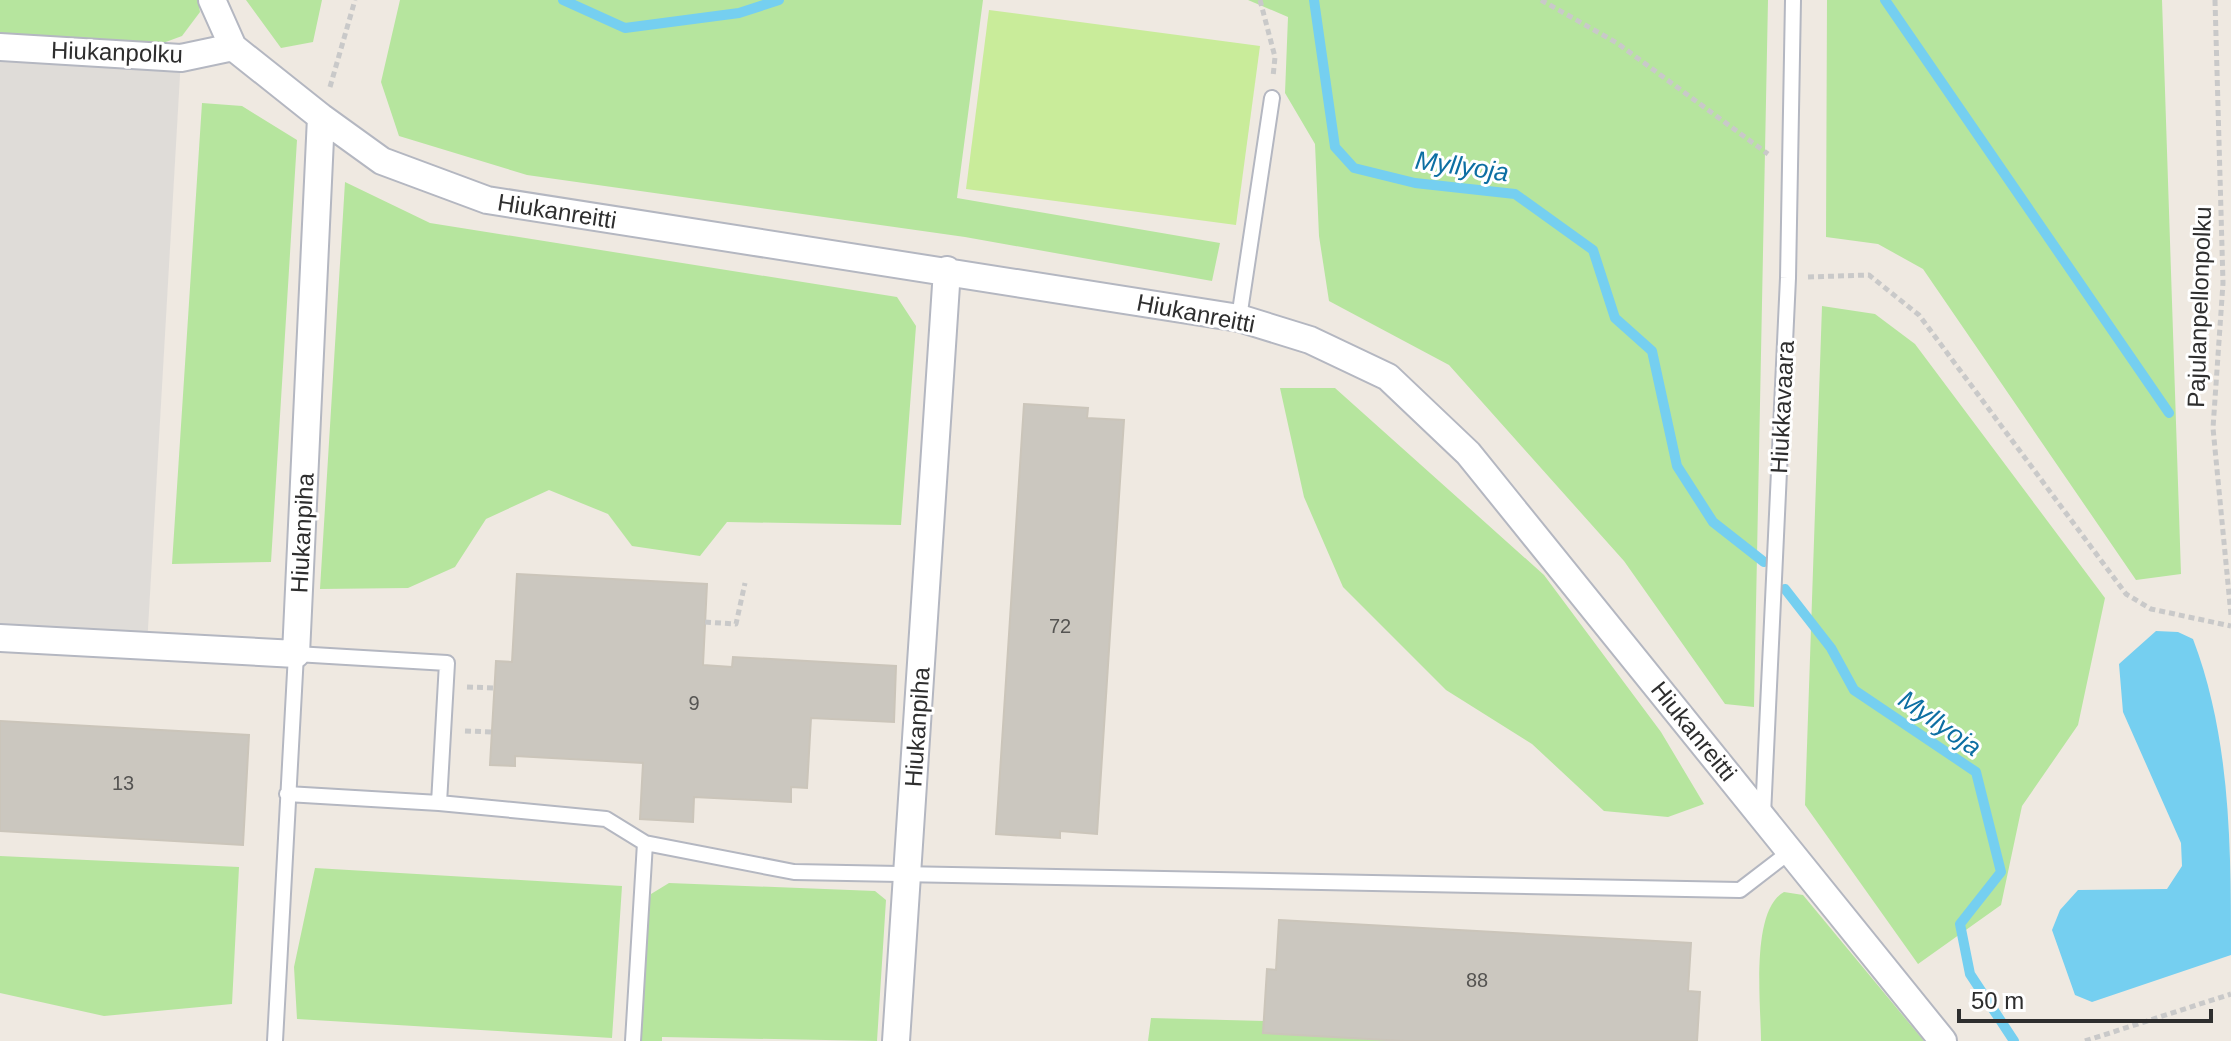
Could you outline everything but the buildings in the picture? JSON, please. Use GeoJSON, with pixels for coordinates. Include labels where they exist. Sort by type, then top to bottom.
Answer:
{"type":"FeatureCollection","features":[{"type":"Feature","properties":{"kind":"street","name":"Hiukanreitti"},"geometry":{"type":"LineString","coordinates":[[212,0],[233,47],[321,117],[382,161],[487,200],[1239,318],[1310,340],[1388,377],[1468,453],[1792,850],[1943,1041]]}},
{"type":"Feature","properties":{"kind":"street","name":"Hiukanpolku"},"geometry":{"type":"LineString","coordinates":[[0,47],[181,58],[233,47]]}},
{"type":"Feature","properties":{"kind":"street","name":"Hiukanpiha"},"geometry":{"type":"LineString","coordinates":[[296,654],[321,117]]}},
{"type":"Feature","properties":{"kind":"street","name":"Hiukanpiha"},"geometry":{"type":"LineString","coordinates":[[896,1041],[947,270]]}},
{"type":"Feature","properties":{"kind":"street"},"geometry":{"type":"LineString","coordinates":[[0,638],[296,654]]}},
{"type":"Feature","properties":{"kind":"lane","name":"Hiukkavaara"},"geometry":{"type":"LineString","coordinates":[[1763,815],[1787,294],[1793,0]]}},
{"type":"Feature","properties":{"kind":"lane"},"geometry":{"type":"LineString","coordinates":[[1239,318],[1272,98]]}},
{"type":"Feature","properties":{"kind":"lane"},"geometry":{"type":"LineString","coordinates":[[275,1041],[296,654],[447,663],[439,803]]}},
{"type":"Feature","properties":{"kind":"lane"},"geometry":{"type":"LineString","coordinates":[[287,794],[439,803],[606,819],[645,843],[794,872],[1740,890],[1792,850]]}},
{"type":"Feature","properties":{"kind":"lane"},"geometry":{"type":"LineString","coordinates":[[633,1041],[645,843]]}},
{"type":"Feature","properties":{"kind":"path"},"geometry":{"type":"LineString","coordinates":[[321,117],[355,0]]}},
{"type":"Feature","properties":{"kind":"path"},"geometry":{"type":"LineString","coordinates":[[1260,0],[1275,57],[1272,98]]}},
{"type":"Feature","properties":{"kind":"path"},"geometry":{"type":"LineString","coordinates":[[1541,0],[1617,43],[1789,170]]}},
{"type":"Feature","properties":{"kind":"path","name":"Pajulanpellonpolku"},"geometry":{"type":"LineString","coordinates":[[2215,0],[2223,283],[2213,428],[2231,615]]}},
{"type":"Feature","properties":{"kind":"path"},"geometry":{"type":"LineString","coordinates":[[2220,114],[2231,113]]}},
{"type":"Feature","properties":{"kind":"path"},"geometry":{"type":"LineString","coordinates":[[1822,277],[1869,275],[1919,315],[2126,594],[2151,609],[2231,626]]}},
{"type":"Feature","properties":{"kind":"path"},"geometry":{"type":"LineString","coordinates":[[705,622],[736,624],[745,583]]}},
{"type":"Feature","properties":{"kind":"path"},"geometry":{"type":"LineString","coordinates":[[479,687],[494,688]]}},
{"type":"Feature","properties":{"kind":"path"},"geometry":{"type":"LineString","coordinates":[[476,731],[492,732]]}},
{"type":"Feature","properties":{"kind":"path"},"geometry":{"type":"LineString","coordinates":[[2085,1041],[2231,994]]}},
{"type":"Feature","properties":{"kind":"green space"},"geometry":{"type":"Polygon","coordinates":[[[0,0],[198,0],[200,12],[182,36],[163,43],[0,33],[0,0]]]}},
{"type":"Feature","properties":{"kind":"green space"},"geometry":{"type":"Polygon","coordinates":[[[246,0],[322,0],[313,42],[281,48],[246,0]]]}},
{"type":"Feature","properties":{"kind":"green space"},"geometry":{"type":"Polygon","coordinates":[[[400,0],[983,0],[957,198],[1220,243],[1212,281],[965,237],[527,175],[399,136],[381,82],[400,0]]]}},
{"type":"Feature","properties":{"kind":"green space"},"geometry":{"type":"Polygon","coordinates":[[[1248,0],[1768,0],[1754,707],[1725,704],[1624,561],[1449,365],[1329,301],[1319,236],[1315,144],[1285,93],[1288,17],[1248,0]]]}},
{"type":"Feature","properties":{"kind":"green space"},"geometry":{"type":"Polygon","coordinates":[[[1827,0],[2162,0],[2181,574],[2136,580],[1923,269],[1878,244],[1826,237],[1827,0]]]}},
{"type":"Feature","properties":{"kind":"green space"},"geometry":{"type":"Polygon","coordinates":[[[989,10],[1260,46],[1236,225],[966,189],[989,10]]]}},
{"type":"Feature","properties":{"kind":"green space"},"geometry":{"type":"Polygon","coordinates":[[[202,103],[242,106],[297,140],[271,562],[172,564],[202,103]]]}},
{"type":"Feature","properties":{"kind":"green space"},"geometry":{"type":"Polygon","coordinates":[[[345,182],[430,223],[897,297],[916,326],[901,525],[727,522],[700,556],[632,546],[608,514],[549,490],[486,519],[455,567],[408,588],[320,589],[345,182]]]}},
{"type":"Feature","properties":{"kind":"green space"},"geometry":{"type":"Polygon","coordinates":[[[1822,306],[1875,314],[1915,344],[2105,598],[2078,725],[2022,806],[2001,905],[1918,964],[1805,805],[1822,306]]]}},
{"type":"Feature","properties":{"kind":"green space"},"geometry":{"type":"Polygon","coordinates":[[[1280,388],[1335,388],[1544,575],[1661,732],[1704,804],[1668,817],[1604,811],[1532,744],[1446,690],[1343,587],[1304,497],[1280,388]]]}},
{"type":"Feature","properties":{"kind":"green space"},"geometry":{"type":"Polygon","coordinates":[[[0,856],[239,867],[232,1004],[104,1016],[0,993],[0,856]]]}},
{"type":"Feature","properties":{"kind":"green space"},"geometry":{"type":"Polygon","coordinates":[[[315,868],[622,886],[612,1038],[297,1019],[294,967],[315,868]]]}},
{"type":"Feature","properties":{"kind":"green space"},"geometry":{"type":"Polygon","coordinates":[[[669,883],[875,891],[886,900],[877,1041],[662,1037],[662,1041],[641,1041],[648,906],[651,894],[669,883]]]}},
{"type":"Feature","properties":{"kind":"green space"},"geometry":{"type":"Polygon","coordinates":[[[1784,892],[1803,895],[1924,1041],[1761,1041],[1759,983],[1762,938],[1773,902],[1784,892]]]}},
{"type":"Feature","properties":{"kind":"green space"},"geometry":{"type":"Polygon","coordinates":[[[1151,1018],[1264,1021],[1263,1033],[1404,1041],[1148,1041],[1151,1018]]]}},
{"type":"Feature","properties":{"kind":"shaded area"},"geometry":{"type":"Polygon","coordinates":[[[0,47],[181,58],[147,646],[0,638],[0,47]]]}},
{"type":"Feature","properties":{"kind":"water"},"geometry":{"type":"Polygon","coordinates":[[[2156,631],[2178,632],[2193,639],[2206,677],[2222,755],[2226,794],[2231,955],[2092,1002],[2075,995],[2052,930],[2060,910],[2078,890],[2167,889],[2182,866],[2181,843],[2123,712],[2119,664],[2156,631]]]}},
{"type":"Feature","properties":{"kind":"waterway","name":"Myllyoja"},"geometry":{"type":"LineString","coordinates":[[563,0],[625,28],[739,13],[779,0]]}},
{"type":"Feature","properties":{"kind":"waterway","name":"Myllyoja"},"geometry":{"type":"LineString","coordinates":[[1314,0],[1335,147],[1354,168],[1415,183],[1515,194],[1593,250],[1615,318],[1652,351],[1677,466],[1713,522],[1764,562]]}},
{"type":"Feature","properties":{"kind":"waterway"},"geometry":{"type":"LineString","coordinates":[[1885,0],[2169,413]]}},
{"type":"Feature","properties":{"kind":"waterway","name":"Myllyoja"},"geometry":{"type":"LineString","coordinates":[[1785,589],[1831,648],[1854,690],[1976,772],[2001,872],[1960,924],[1970,974],[2014,1041]]}}]}
